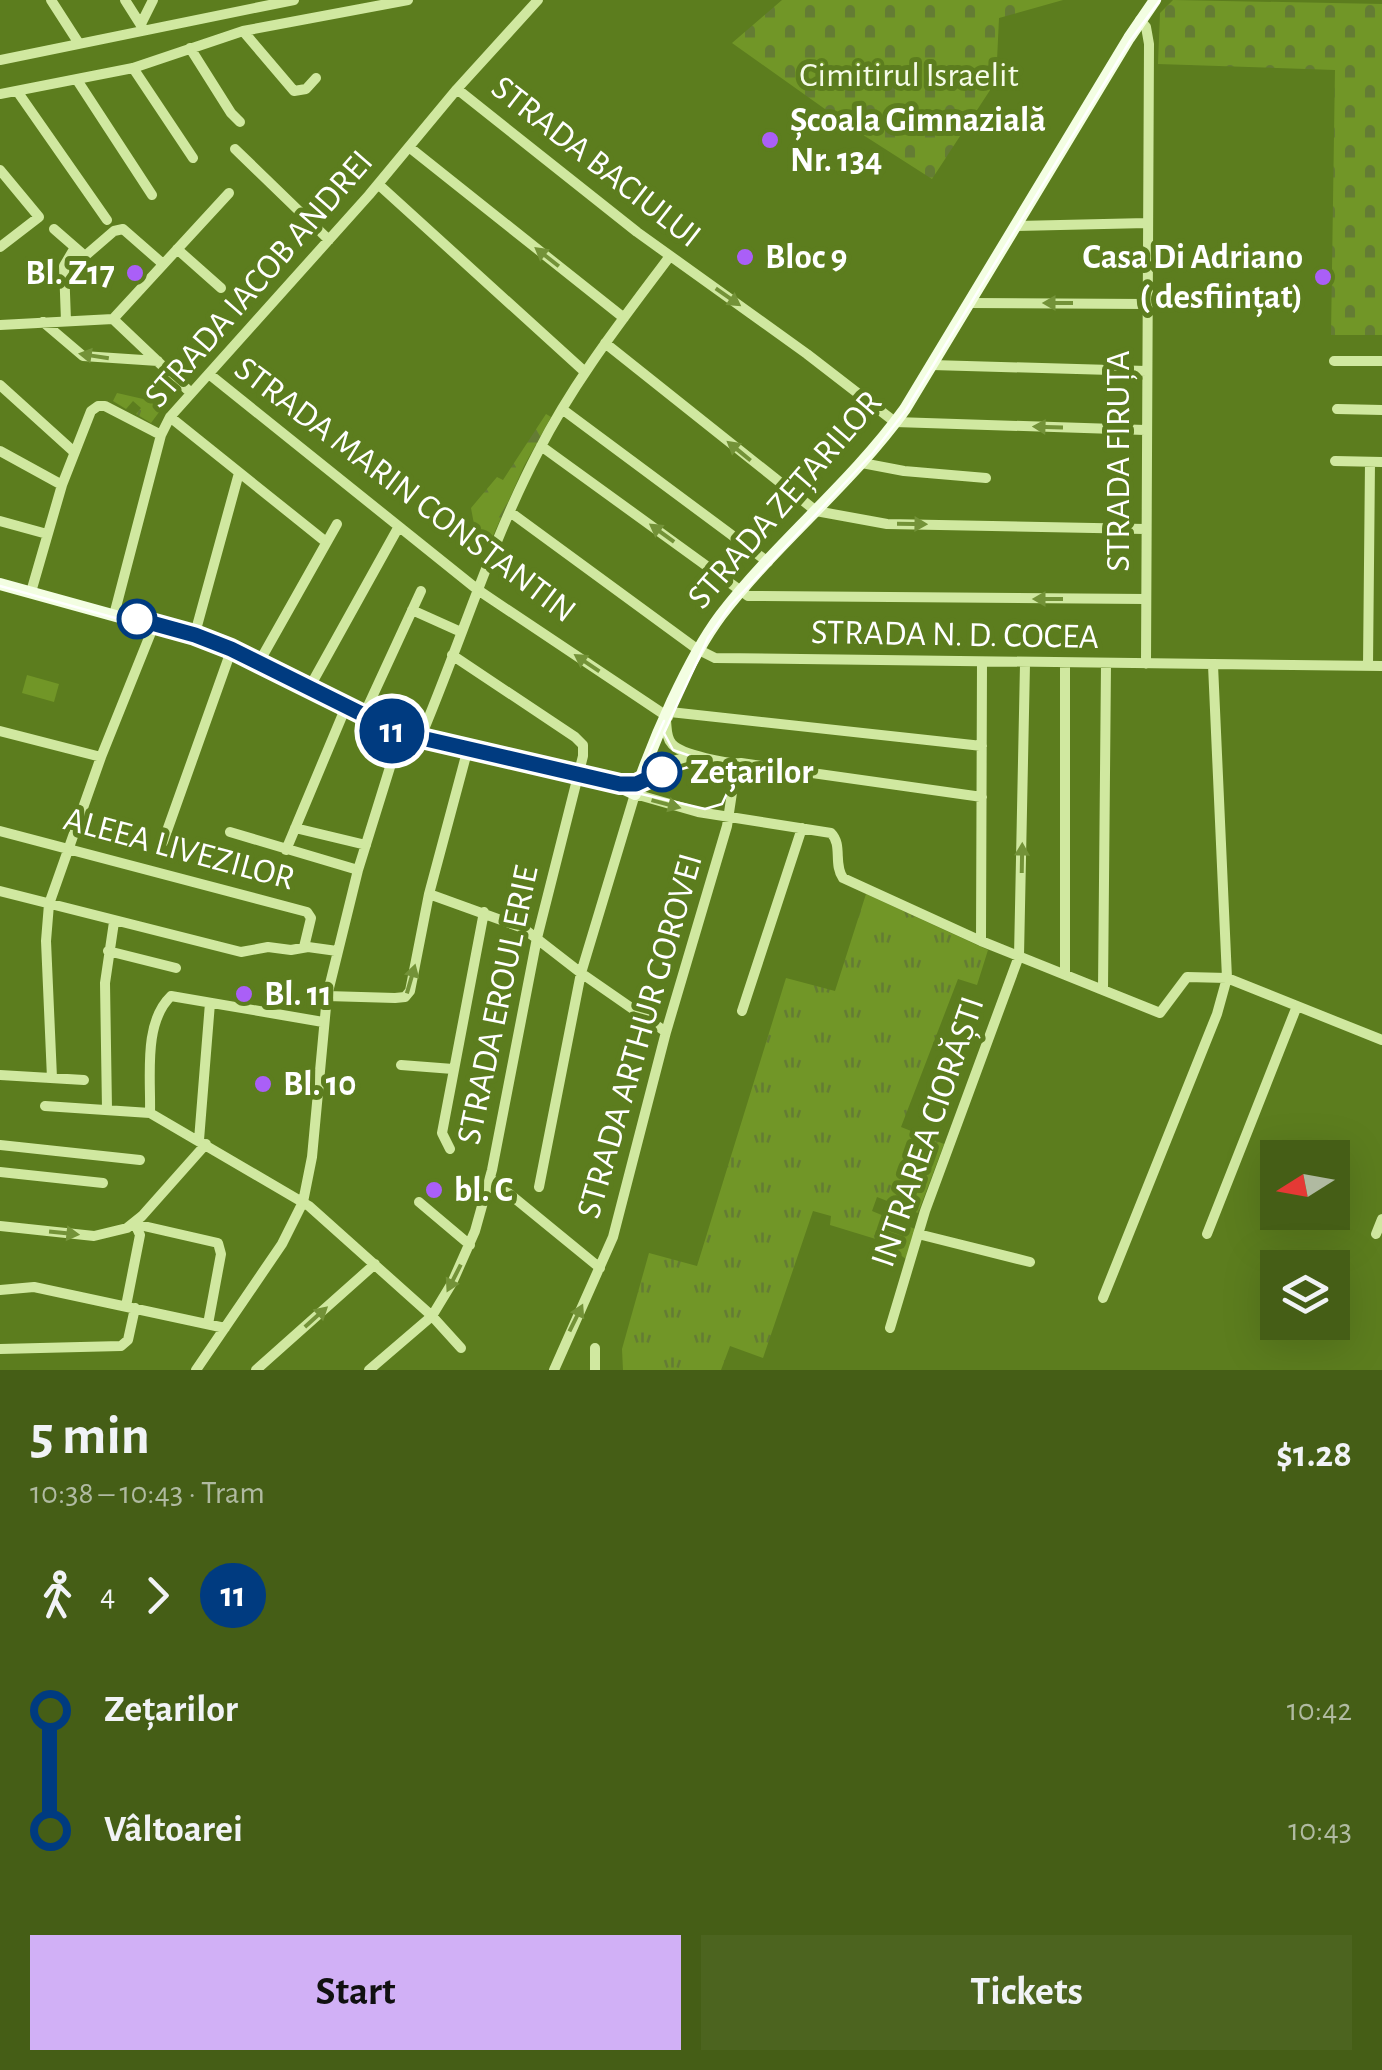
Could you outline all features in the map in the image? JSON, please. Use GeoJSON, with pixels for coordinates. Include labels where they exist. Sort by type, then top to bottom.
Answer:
{"type":"FeatureCollection","features":[{"type":"Feature","properties":{"kind":"main road","name":"STRADA ZEȚARILOR"},"geometry":{"type":"LineString","coordinates":[[635,794],[698,650],[740,591],[895,422],[1155,0]]}},
{"type":"Feature","properties":{"kind":"main road"},"geometry":{"type":"LineString","coordinates":[[0,584],[194,637],[258,664],[400,735],[618,786],[635,794]]}},
{"type":"Feature","properties":{"kind":"main road"},"geometry":{"type":"LineString","coordinates":[[618,786],[644,770]]}},
{"type":"Feature","properties":{"kind":"street"},"geometry":{"type":"LineString","coordinates":[[51,0],[78,42]]}},
{"type":"Feature","properties":{"kind":"street"},"geometry":{"type":"LineString","coordinates":[[126,0],[143,27]]}},
{"type":"Feature","properties":{"kind":"street"},"geometry":{"type":"LineString","coordinates":[[143,27],[153,0]]}},
{"type":"Feature","properties":{"kind":"street"},"geometry":{"type":"LineString","coordinates":[[0,60],[143,27],[294,0]]}},
{"type":"Feature","properties":{"kind":"street"},"geometry":{"type":"LineString","coordinates":[[0,94],[133,68],[243,31],[408,0]]}},
{"type":"Feature","properties":{"kind":"street","name":"STRADA IACOB ANDREI"},"geometry":{"type":"LineString","coordinates":[[31,592],[73,451],[88,416],[98,406],[110,408],[161,436],[191,393],[378,184],[456,88],[538,0]]}},
{"type":"Feature","properties":{"kind":"street","name":"STRADA FIRUȚA"},"geometry":{"type":"LineString","coordinates":[[1140,20],[1149,44],[1146,664]]}},
{"type":"Feature","properties":{"kind":"street"},"geometry":{"type":"LineString","coordinates":[[243,31],[294,91],[306,89],[316,78]]}},
{"type":"Feature","properties":{"kind":"street"},"geometry":{"type":"LineString","coordinates":[[190,48],[240,122]]}},
{"type":"Feature","properties":{"kind":"street"},"geometry":{"type":"LineString","coordinates":[[133,68],[193,158]]}},
{"type":"Feature","properties":{"kind":"street"},"geometry":{"type":"LineString","coordinates":[[77,80],[152,195]]}},
{"type":"Feature","properties":{"kind":"street","name":"STRADA BACIULUI"},"geometry":{"type":"LineString","coordinates":[[456,88],[577,186],[895,422]]}},
{"type":"Feature","properties":{"kind":"street"},"geometry":{"type":"LineString","coordinates":[[17,92],[106,220]]}},
{"type":"Feature","properties":{"kind":"street"},"geometry":{"type":"LineString","coordinates":[[409,147],[624,318]]}},
{"type":"Feature","properties":{"kind":"street"},"geometry":{"type":"LineString","coordinates":[[235,150],[329,240]]}},
{"type":"Feature","properties":{"kind":"street"},"geometry":{"type":"LineString","coordinates":[[0,170],[39,217],[0,247]]}},
{"type":"Feature","properties":{"kind":"street"},"geometry":{"type":"LineString","coordinates":[[378,184],[585,372]]}},
{"type":"Feature","properties":{"kind":"street"},"geometry":{"type":"LineString","coordinates":[[0,325],[113,319],[229,193]]}},
{"type":"Feature","properties":{"kind":"street"},"geometry":{"type":"LineString","coordinates":[[1017,226],[1147,223]]}},
{"type":"Feature","properties":{"kind":"street"},"geometry":{"type":"LineString","coordinates":[[54,228],[81,255],[90,256],[114,231],[123,229],[163,264]]}},
{"type":"Feature","properties":{"kind":"street"},"geometry":{"type":"LineString","coordinates":[[66,321],[64,266],[74,249]]}},
{"type":"Feature","properties":{"kind":"street"},"geometry":{"type":"LineString","coordinates":[[177,249],[221,288]]}},
{"type":"Feature","properties":{"kind":"street"},"geometry":{"type":"LineString","coordinates":[[419,741],[510,512],[541,446],[585,372],[670,256]]}},
{"type":"Feature","properties":{"kind":"street"},"geometry":{"type":"LineString","coordinates":[[970,303],[1146,304]]}},
{"type":"Feature","properties":{"kind":"street"},"geometry":{"type":"LineString","coordinates":[[113,319],[191,393]]}},
{"type":"Feature","properties":{"kind":"street"},"geometry":{"type":"LineString","coordinates":[[43,322],[83,356],[158,361]]}},
{"type":"Feature","properties":{"kind":"street"},"geometry":{"type":"LineString","coordinates":[[605,344],[816,512],[886,524],[1145,529]]}},
{"type":"Feature","properties":{"kind":"street"},"geometry":{"type":"LineString","coordinates":[[1334,360],[1382,361]]}},
{"type":"Feature","properties":{"kind":"street"},"geometry":{"type":"LineString","coordinates":[[932,365],[1146,371]]}},
{"type":"Feature","properties":{"kind":"street","name":"STRADA MARIN CONSTANTIN"},"geometry":{"type":"LineString","coordinates":[[209,374],[478,590],[668,716],[982,746]]}},
{"type":"Feature","properties":{"kind":"street"},"geometry":{"type":"LineString","coordinates":[[0,385],[73,451]]}},
{"type":"Feature","properties":{"kind":"street"},"geometry":{"type":"LineString","coordinates":[[562,409],[768,562]]}},
{"type":"Feature","properties":{"kind":"street"},"geometry":{"type":"LineString","coordinates":[[1337,409],[1382,410]]}},
{"type":"Feature","properties":{"kind":"street"},"geometry":{"type":"LineString","coordinates":[[170,418],[326,542]]}},
{"type":"Feature","properties":{"kind":"street"},"geometry":{"type":"LineString","coordinates":[[895,422],[1146,430]]}},
{"type":"Feature","properties":{"kind":"street"},"geometry":{"type":"LineString","coordinates":[[114,615],[161,436]]}},
{"type":"Feature","properties":{"kind":"street"},"geometry":{"type":"LineString","coordinates":[[541,446],[740,591],[754,597],[1145,599]]}},
{"type":"Feature","properties":{"kind":"street"},"geometry":{"type":"LineString","coordinates":[[0,452],[62,486]]}},
{"type":"Feature","properties":{"kind":"street"},"geometry":{"type":"LineString","coordinates":[[1335,461],[1376,462],[1368,666]]}},
{"type":"Feature","properties":{"kind":"street"},"geometry":{"type":"LineString","coordinates":[[862,462],[986,478]]}},
{"type":"Feature","properties":{"kind":"street"},"geometry":{"type":"LineString","coordinates":[[194,637],[239,473]]}},
{"type":"Feature","properties":{"kind":"street"},"geometry":{"type":"LineString","coordinates":[[510,512],[698,650]]}},
{"type":"Feature","properties":{"kind":"street"},"geometry":{"type":"LineString","coordinates":[[0,521],[47,534]]}},
{"type":"Feature","properties":{"kind":"street"},"geometry":{"type":"LineString","coordinates":[[258,664],[337,524]]}},
{"type":"Feature","properties":{"kind":"street"},"geometry":{"type":"LineString","coordinates":[[308,690],[398,528]]}},
{"type":"Feature","properties":{"kind":"street"},"geometry":{"type":"LineString","coordinates":[[362,718],[421,591]]}},
{"type":"Feature","properties":{"kind":"street"},"geometry":{"type":"LineString","coordinates":[[412,610],[461,632]]}},
{"type":"Feature","properties":{"kind":"street"},"geometry":{"type":"LineString","coordinates":[[52,1078],[46,942],[49,904],[154,626]]}},
{"type":"Feature","properties":{"kind":"street","name":"STRADA N. D. COCEA"},"geometry":{"type":"LineString","coordinates":[[698,650],[711,657],[733,659],[1382,666]]}},
{"type":"Feature","properties":{"kind":"street"},"geometry":{"type":"LineString","coordinates":[[162,842],[230,651]]}},
{"type":"Feature","properties":{"kind":"street"},"geometry":{"type":"LineString","coordinates":[[452,655],[580,741],[584,750],[578,776]]}},
{"type":"Feature","properties":{"kind":"street"},"geometry":{"type":"LineString","coordinates":[[981,941],[982,663]]}},
{"type":"Feature","properties":{"kind":"street","name":"INTRAREA CIORĂȘTI"},"geometry":{"type":"LineString","coordinates":[[890,1328],[918,1234],[1019,956],[1025,664]]}},
{"type":"Feature","properties":{"kind":"street"},"geometry":{"type":"LineString","coordinates":[[1065,664],[1065,973]]}},
{"type":"Feature","properties":{"kind":"street"},"geometry":{"type":"LineString","coordinates":[[1103,990],[1106,664]]}},
{"type":"Feature","properties":{"kind":"street"},"geometry":{"type":"LineString","coordinates":[[1103,1298],[1218,1014],[1227,978],[1213,665]]}},
{"type":"Feature","properties":{"kind":"street"},"geometry":{"type":"LineString","coordinates":[[286,850],[344,709]]}},
{"type":"Feature","properties":{"kind":"street"},"geometry":{"type":"LineString","coordinates":[[668,716],[670,743],[728,766],[741,763],[982,797]]}},
{"type":"Feature","properties":{"kind":"street"},"geometry":{"type":"LineString","coordinates":[[0,730],[102,757]]}},
{"type":"Feature","properties":{"kind":"street"},"geometry":{"type":"LineString","coordinates":[[196,1370],[282,1244],[303,1202],[312,1157],[327,996],[358,870],[400,735]]}},
{"type":"Feature","properties":{"kind":"street"},"geometry":{"type":"LineString","coordinates":[[327,996],[408,995],[466,752]]}},
{"type":"Feature","properties":{"kind":"street"},"geometry":{"type":"LineString","coordinates":[[644,770],[694,754]]}},
{"type":"Feature","properties":{"kind":"street","name":"STRADA ARTHUR GOROVEI"},"geometry":{"type":"LineString","coordinates":[[554,1370],[613,1237],[666,1032],[729,818],[733,779],[728,766]]}},
{"type":"Feature","properties":{"kind":"street","name":"STRADA EROUL ERIE"},"geometry":{"type":"LineString","coordinates":[[432,1316],[470,1245],[490,1178],[536,938],[578,776]]}},
{"type":"Feature","properties":{"kind":"street"},"geometry":{"type":"LineString","coordinates":[[539,1186],[581,973],[635,794],[729,818],[834,834],[843,878],[981,941],[1160,1013],[1187,977],[1227,978],[1382,1040]]}},
{"type":"Feature","properties":{"kind":"street"},"geometry":{"type":"LineString","coordinates":[[295,828],[366,845]]}},
{"type":"Feature","properties":{"kind":"street"},"geometry":{"type":"LineString","coordinates":[[742,1011],[802,828]]}},
{"type":"Feature","properties":{"kind":"street","name":"ALEEA LIVEZILOR"},"geometry":{"type":"LineString","coordinates":[[0,831],[307,912],[311,918],[304,947]]}},
{"type":"Feature","properties":{"kind":"street"},"geometry":{"type":"LineString","coordinates":[[230,832],[358,870]]}},
{"type":"Feature","properties":{"kind":"street"},"geometry":{"type":"LineString","coordinates":[[0,891],[241,952],[268,947],[338,951]]}},
{"type":"Feature","properties":{"kind":"street"},"geometry":{"type":"LineString","coordinates":[[430,894],[523,928],[666,1032]]}},
{"type":"Feature","properties":{"kind":"street"},"geometry":{"type":"LineString","coordinates":[[450,1149],[442,1134],[484,912]]}},
{"type":"Feature","properties":{"kind":"street"},"geometry":{"type":"LineString","coordinates":[[107,1109],[104,996],[114,922]]}},
{"type":"Feature","properties":{"kind":"street"},"geometry":{"type":"LineString","coordinates":[[108,951],[176,968]]}},
{"type":"Feature","properties":{"kind":"street"},"geometry":{"type":"LineString","coordinates":[[150,1112],[154,1023],[171,996],[324,1022]]}},
{"type":"Feature","properties":{"kind":"street"},"geometry":{"type":"LineString","coordinates":[[131,1226],[203,1142],[210,1003]]}},
{"type":"Feature","properties":{"kind":"street"},"geometry":{"type":"LineString","coordinates":[[1207,1234],[1297,1006]]}},
{"type":"Feature","properties":{"kind":"street"},"geometry":{"type":"LineString","coordinates":[[401,1065],[453,1069]]}},
{"type":"Feature","properties":{"kind":"street"},"geometry":{"type":"LineString","coordinates":[[0,1076],[84,1080]]}},
{"type":"Feature","properties":{"kind":"street"},"geometry":{"type":"LineString","coordinates":[[45,1106],[150,1112],[203,1142],[303,1202],[432,1316],[461,1348]]}},
{"type":"Feature","properties":{"kind":"street"},"geometry":{"type":"LineString","coordinates":[[0,1145],[140,1160]]}},
{"type":"Feature","properties":{"kind":"street"},"geometry":{"type":"LineString","coordinates":[[0,1172],[103,1182]]}},
{"type":"Feature","properties":{"kind":"street"},"geometry":{"type":"LineString","coordinates":[[490,1178],[600,1268]]}},
{"type":"Feature","properties":{"kind":"street"},"geometry":{"type":"LineString","coordinates":[[419,1202],[470,1245]]}},
{"type":"Feature","properties":{"kind":"street"},"geometry":{"type":"LineString","coordinates":[[1376,1234],[1382,1219]]}},
{"type":"Feature","properties":{"kind":"street"},"geometry":{"type":"LineString","coordinates":[[0,1226],[94,1236],[131,1226],[218,1243],[221,1254],[208,1324]]}},
{"type":"Feature","properties":{"kind":"street"},"geometry":{"type":"LineString","coordinates":[[0,1349],[121,1346],[128,1340],[140,1235],[131,1226]]}},
{"type":"Feature","properties":{"kind":"street"},"geometry":{"type":"LineString","coordinates":[[918,1234],[1030,1262]]}},
{"type":"Feature","properties":{"kind":"street"},"geometry":{"type":"LineString","coordinates":[[256,1370],[375,1264]]}},
{"type":"Feature","properties":{"kind":"street"},"geometry":{"type":"LineString","coordinates":[[0,1290],[34,1287],[226,1328]]}},
{"type":"Feature","properties":{"kind":"street"},"geometry":{"type":"LineString","coordinates":[[369,1370],[432,1316]]}},
{"type":"Feature","properties":{"kind":"street"},"geometry":{"type":"LineString","coordinates":[[595,1348],[595,1370]]}},
{"type":"Feature","properties":{"kind":"green space","name":"Cimitirul Israelit"},"geometry":{"type":"Polygon","coordinates":[[[782,0],[1063,0],[999,18],[996,81],[932,179],[732,43],[782,0]]]}},
{"type":"Feature","properties":{"kind":"green space"},"geometry":{"type":"Polygon","coordinates":[[[1173,0],[1382,4],[1382,335],[1331,335],[1335,70],[1158,64],[1160,13],[1173,0]]]}},
{"type":"Feature","properties":{"kind":"green space"},"geometry":{"type":"Polygon","coordinates":[[[117,393],[165,404],[151,423],[136,414],[141,408],[133,401],[126,409],[113,401],[117,393]]]}},
{"type":"Feature","properties":{"kind":"green space"},"geometry":{"type":"Polygon","coordinates":[[[546,414],[551,417],[492,538],[474,524],[471,508],[497,477],[503,480],[546,414]]]}},
{"type":"Feature","properties":{"kind":"green space"},"geometry":{"type":"Polygon","coordinates":[[[27,675],[59,684],[54,702],[22,693],[27,675]]]}},
{"type":"Feature","properties":{"kind":"green space"},"geometry":{"type":"Polygon","coordinates":[[[866,894],[988,950],[977,985],[958,979],[901,1127],[944,1144],[918,1213],[877,1197],[872,1211],[915,1229],[906,1259],[879,1240],[830,1225],[831,1216],[813,1211],[763,1358],[730,1346],[721,1370],[623,1370],[622,1349],[649,1253],[697,1266],[786,978],[835,991],[866,894]]]}},
{"type":"Feature","properties":{"kind":"tram line"},"geometry":{"type":"LineString","coordinates":[[0,586],[209,644],[399,737],[705,809],[722,804],[730,787],[722,767],[673,750],[664,733],[708,638],[731,605],[873,453],[906,410],[1130,41],[1160,0]]}},
{"type":"Feature","properties":{"kind":"tram line","name":"11"},"geometry":{"type":"LineString","coordinates":[[137,619],[231,649],[381,726],[420,739],[620,784],[636,784],[662,772]]}},
{"type":"Feature","properties":{"kind":"tram line"},"geometry":{"type":"LineString","coordinates":[[628,785],[639,776],[664,721]]}},
{"type":"Feature","properties":{"kind":"tram line"},"geometry":{"type":"LineString","coordinates":[[629,785],[705,762]]}},
{"type":"Feature","properties":{"kind":"place","name":"Școala Gimnazială Nr. 134"},"geometry":{"type":"Point","coordinates":[770,140]}},
{"type":"Feature","properties":{"kind":"place","name":"Bloc 9"},"geometry":{"type":"Point","coordinates":[745,257]}},
{"type":"Feature","properties":{"kind":"place","name":"Bl. Z17"},"geometry":{"type":"Point","coordinates":[135,273]}},
{"type":"Feature","properties":{"kind":"place","name":"Casa Di Adriano ( desființat)"},"geometry":{"type":"Point","coordinates":[1323,277]}},
{"type":"Feature","properties":{"kind":"place","name":"Zețarilor"},"geometry":{"type":"Point","coordinates":[662,772]}},
{"type":"Feature","properties":{"kind":"place","name":"Bl. 11"},"geometry":{"type":"Point","coordinates":[244,994]}},
{"type":"Feature","properties":{"kind":"place","name":"Bl. 10"},"geometry":{"type":"Point","coordinates":[263,1084]}},
{"type":"Feature","properties":{"kind":"place","name":"bl. C"},"geometry":{"type":"Point","coordinates":[434,1190]}}]}
